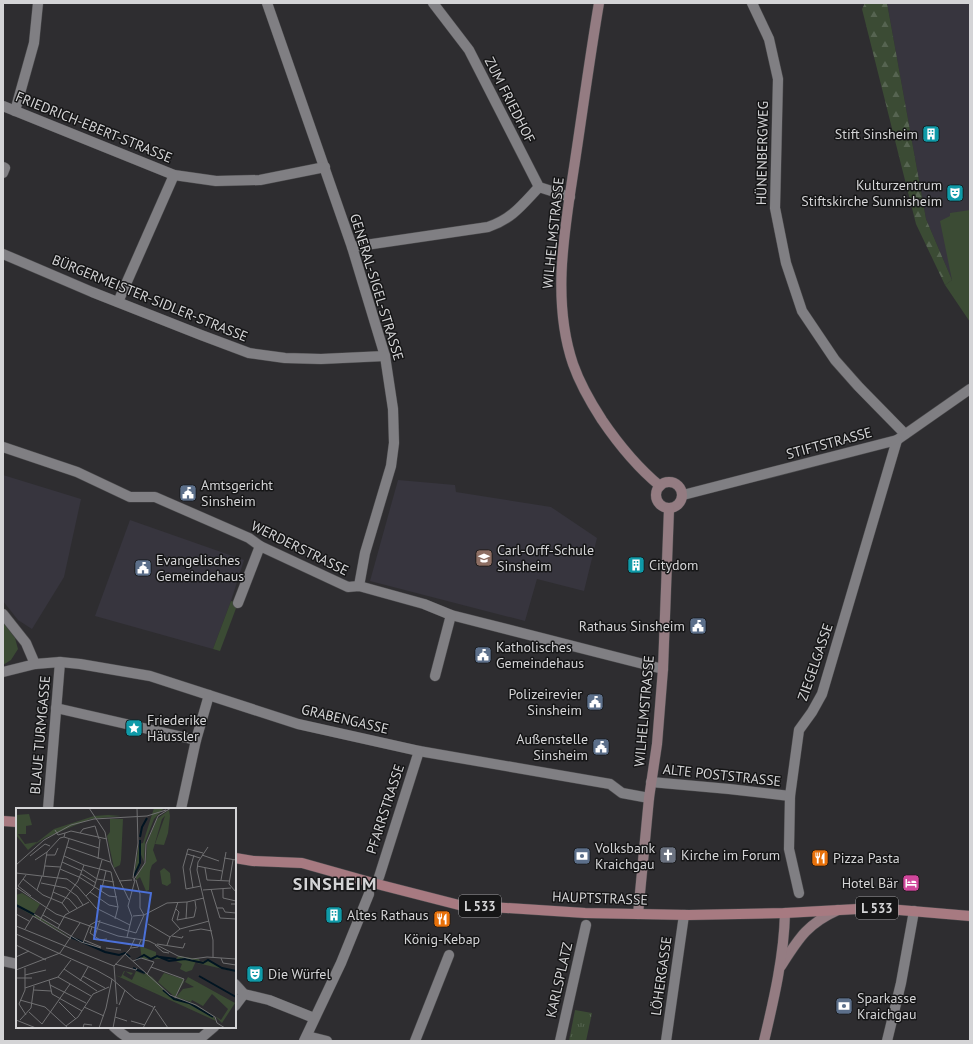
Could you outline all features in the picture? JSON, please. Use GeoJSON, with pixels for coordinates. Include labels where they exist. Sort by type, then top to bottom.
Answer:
{"type":"FeatureCollection","features":[{"type":"Feature","properties":{"kind":"main road","name":"WILHELMSTRASSE"},"geometry":{"type":"LineString","coordinates":[[597,4],[562,265],[562,306],[567,344],[573,365],[594,407],[608,429],[632,460],[660,486]]}},
{"type":"Feature","properties":{"kind":"main road"},"geometry":{"type":"LineString","coordinates":[[672,482],[679,486],[683,495],[681,503],[678,506],[669,509],[663,508],[657,502],[656,493],[663,483],[672,482]]}},
{"type":"Feature","properties":{"kind":"main road","name":"WILHELMSTRASSE"},"geometry":{"type":"LineString","coordinates":[[638,914],[649,798],[657,744],[663,669],[669,509]]}},
{"type":"Feature","properties":{"kind":"main road"},"geometry":{"type":"LineString","coordinates":[[3,821],[16,822]]}},
{"type":"Feature","properties":{"kind":"main road","name":"HAUPTSTRASSE"},"geometry":{"type":"LineString","coordinates":[[236,858],[253,861],[302,863],[372,883],[459,905],[585,913],[684,915],[785,913],[876,908],[970,916]]}},
{"type":"Feature","properties":{"kind":"main road"},"geometry":{"type":"LineString","coordinates":[[778,971],[795,944],[808,928],[817,921],[839,910]]}},
{"type":"Feature","properties":{"kind":"main road"},"geometry":{"type":"LineString","coordinates":[[764,1041],[784,940],[785,913]]}},
{"type":"Feature","properties":{"kind":"street"},"geometry":{"type":"LineString","coordinates":[[15,111],[34,43],[38,3]]}},
{"type":"Feature","properties":{"kind":"street","name":"GENERAL-SIGEL-STRASSE"},"geometry":{"type":"LineString","coordinates":[[267,3],[352,247],[385,356],[393,409],[394,443],[391,466],[365,554],[359,586]]}},
{"type":"Feature","properties":{"kind":"street","name":"ZUM FRIEDHOF"},"geometry":{"type":"LineString","coordinates":[[432,3],[469,50],[539,187]]}},
{"type":"Feature","properties":{"kind":"street","name":"HÜNENBERGWEG"},"geometry":{"type":"LineString","coordinates":[[752,3],[769,40],[778,78],[775,208],[786,263],[802,311],[835,360],[901,437]]}},
{"type":"Feature","properties":{"kind":"street","name":"FRIEDRICH-EBERT-STRASSE"},"geometry":{"type":"LineString","coordinates":[[3,106],[174,175],[216,181],[260,180],[325,167]]}},
{"type":"Feature","properties":{"kind":"street"},"geometry":{"type":"LineString","coordinates":[[3,167],[5,168],[3,173]]}},
{"type":"Feature","properties":{"kind":"street","name":"FRIEDRICH-EBERT-STRASSE"},"geometry":{"type":"LineString","coordinates":[[118,302],[174,175]]}},
{"type":"Feature","properties":{"kind":"street"},"geometry":{"type":"LineString","coordinates":[[352,247],[488,227],[502,222],[516,212],[539,187],[570,197]]}},
{"type":"Feature","properties":{"kind":"street","name":"BÜRGERMEISTER-SIDLER-STRASSE"},"geometry":{"type":"LineString","coordinates":[[3,254],[118,302],[249,353],[285,358],[321,359],[385,356]]}},
{"type":"Feature","properties":{"kind":"street","name":"STIFTSTRASSE"},"geometry":{"type":"LineString","coordinates":[[683,495],[901,437],[970,389]]}},
{"type":"Feature","properties":{"kind":"street","name":"ZIEGELGASSE"},"geometry":{"type":"LineString","coordinates":[[799,893],[789,849],[790,796],[799,730],[812,712],[822,694],[901,437]]}},
{"type":"Feature","properties":{"kind":"street","name":"WERDERSTRASSE"},"geometry":{"type":"LineString","coordinates":[[3,447],[77,472],[130,497],[155,497],[250,538],[260,546],[348,587],[359,586],[424,604],[451,615],[663,669]]}},
{"type":"Feature","properties":{"kind":"street"},"geometry":{"type":"LineString","coordinates":[[238,603],[260,546]]}},
{"type":"Feature","properties":{"kind":"street"},"geometry":{"type":"LineString","coordinates":[[3,614],[26,643],[35,664]]}},
{"type":"Feature","properties":{"kind":"street"},"geometry":{"type":"LineString","coordinates":[[435,676],[451,615]]}},
{"type":"Feature","properties":{"kind":"street","name":"GRABENGASSE"},"geometry":{"type":"LineString","coordinates":[[3,672],[35,664],[60,662],[150,676],[298,724],[419,751],[610,784],[622,793],[649,798]]}},
{"type":"Feature","properties":{"kind":"street","name":"BLAUE TURMGASSE"},"geometry":{"type":"LineString","coordinates":[[48,808],[60,662]]}},
{"type":"Feature","properties":{"kind":"street"},"geometry":{"type":"LineString","coordinates":[[181,808],[196,740],[209,695]]}},
{"type":"Feature","properties":{"kind":"street"},"geometry":{"type":"LineString","coordinates":[[56,708],[196,740]]}},
{"type":"Feature","properties":{"kind":"street","name":"PFARRSTRASSE"},"geometry":{"type":"LineString","coordinates":[[379,877],[419,751]]}},
{"type":"Feature","properties":{"kind":"street","name":"ALTE POSTSTRASSE"},"geometry":{"type":"LineString","coordinates":[[651,782],[790,796]]}},
{"type":"Feature","properties":{"kind":"street"},"geometry":{"type":"LineString","coordinates":[[327,1041],[306,1039],[314,1018],[341,963],[369,894]]}},
{"type":"Feature","properties":{"kind":"street"},"geometry":{"type":"LineString","coordinates":[[887,1041],[901,983],[914,911]]}},
{"type":"Feature","properties":{"kind":"street","name":"LÖHERGASSE"},"geometry":{"type":"LineString","coordinates":[[666,1041],[684,915]]}},
{"type":"Feature","properties":{"kind":"street","name":"KARLSPLATZ"},"geometry":{"type":"LineString","coordinates":[[560,1041],[586,925]]}},
{"type":"Feature","properties":{"kind":"street"},"geometry":{"type":"LineString","coordinates":[[415,1041],[449,955]]}},
{"type":"Feature","properties":{"kind":"street"},"geometry":{"type":"LineString","coordinates":[[3,961],[16,964]]}},
{"type":"Feature","properties":{"kind":"street"},"geometry":{"type":"LineString","coordinates":[[236,985],[244,994],[276,1003],[314,1018]]}},
{"type":"Feature","properties":{"kind":"street"},"geometry":{"type":"LineString","coordinates":[[236,1005],[244,994]]}},
{"type":"Feature","properties":{"kind":"street"},"geometry":{"type":"LineString","coordinates":[[115,1028],[120,1034],[128,1038],[201,1038],[213,1028]]}},
{"type":"Feature","properties":{"kind":"shaded area"},"geometry":{"type":"Polygon","coordinates":[[[887,3],[970,3],[970,285],[952,280],[926,219],[887,3]]]}},
{"type":"Feature","properties":{"kind":"shaded area"},"geometry":{"type":"Polygon","coordinates":[[[3,475],[81,499],[64,577],[32,629],[18,620],[3,601],[3,475]]]}},
{"type":"Feature","properties":{"kind":"shaded area","name":"Carl-Orff-Schule Sinsheim"},"geometry":{"type":"Polygon","coordinates":[[[398,480],[455,485],[456,492],[551,507],[597,538],[584,591],[537,579],[525,621],[370,581],[398,480]]]}},
{"type":"Feature","properties":{"kind":"shaded area"},"geometry":{"type":"Polygon","coordinates":[[[130,520],[244,560],[231,601],[213,649],[95,616],[130,520]]]}},
{"type":"Feature","properties":{"kind":"green space"},"geometry":{"type":"Polygon","coordinates":[[[865,3],[887,3],[926,219],[952,280],[945,285],[916,224],[862,9],[865,3]]]}},
{"type":"Feature","properties":{"kind":"green space"},"geometry":{"type":"Polygon","coordinates":[[[970,210],[970,322],[945,285],[952,280],[940,221],[950,216],[950,213],[970,210]]]}},
{"type":"Feature","properties":{"kind":"green space"},"geometry":{"type":"Polygon","coordinates":[[[231,601],[238,603],[220,651],[213,649],[231,601]]]}},
{"type":"Feature","properties":{"kind":"green space"},"geometry":{"type":"Polygon","coordinates":[[[3,622],[15,638],[18,649],[11,660],[3,665],[3,622]]]}},
{"type":"Feature","properties":{"kind":"green space"},"geometry":{"type":"Polygon","coordinates":[[[575,1010],[592,1013],[586,1041],[569,1041],[575,1010]]]}},
{"type":"Feature","properties":{"kind":"place","name":"Stift Sinsheim"},"geometry":{"type":"Point","coordinates":[931,134]}},
{"type":"Feature","properties":{"kind":"place","name":"Kulturzentrum Stiftskirche Sunnisheim"},"geometry":{"type":"Point","coordinates":[955,193]}},
{"type":"Feature","properties":{"kind":"place","name":"Amtsgericht Sinsheim"},"geometry":{"type":"Point","coordinates":[188,493]}},
{"type":"Feature","properties":{"kind":"place","name":"Carl-Orff-Schule Sinsheim"},"geometry":{"type":"Point","coordinates":[484,558]}},
{"type":"Feature","properties":{"kind":"place","name":"Citydom"},"geometry":{"type":"Point","coordinates":[636,565]}},
{"type":"Feature","properties":{"kind":"place","name":"Evangelisches Gemeindehaus"},"geometry":{"type":"Point","coordinates":[143,568]}},
{"type":"Feature","properties":{"kind":"place","name":"Rathaus Sinsheim"},"geometry":{"type":"Point","coordinates":[698,626]}},
{"type":"Feature","properties":{"kind":"place","name":"Katholisches Gemeindehaus"},"geometry":{"type":"Point","coordinates":[483,655]}},
{"type":"Feature","properties":{"kind":"place","name":"Polizeirevier Sinsheim"},"geometry":{"type":"Point","coordinates":[595,702]}},
{"type":"Feature","properties":{"kind":"place","name":"Friederike Häussler"},"geometry":{"type":"Point","coordinates":[134,728]}},
{"type":"Feature","properties":{"kind":"place","name":"Außenstelle Sinsheim"},"geometry":{"type":"Point","coordinates":[601,747]}},
{"type":"Feature","properties":{"kind":"place","name":"Kirche im Forum"},"geometry":{"type":"Point","coordinates":[668,855]}},
{"type":"Feature","properties":{"kind":"place","name":"Volksbank Kraichgau"},"geometry":{"type":"Point","coordinates":[582,856]}},
{"type":"Feature","properties":{"kind":"place","name":"Pizza Pasta"},"geometry":{"type":"Point","coordinates":[820,858]}},
{"type":"Feature","properties":{"kind":"place","name":"Hotel Bär"},"geometry":{"type":"Point","coordinates":[911,883]}},
{"type":"Feature","properties":{"kind":"place","name":"Altes Rathaus"},"geometry":{"type":"Point","coordinates":[334,915]}},
{"type":"Feature","properties":{"kind":"place","name":"König-Kebap"},"geometry":{"type":"Point","coordinates":[442,919]}},
{"type":"Feature","properties":{"kind":"place","name":"Die Würfel"},"geometry":{"type":"Point","coordinates":[255,974]}},
{"type":"Feature","properties":{"kind":"place","name":"Sparkasse Kraichgau"},"geometry":{"type":"Point","coordinates":[844,1006]}},
{"type":"Feature","properties":{"kind":"district","name":"SINSHEIM"},"geometry":{"type":"Point","coordinates":[335,883]}}]}
